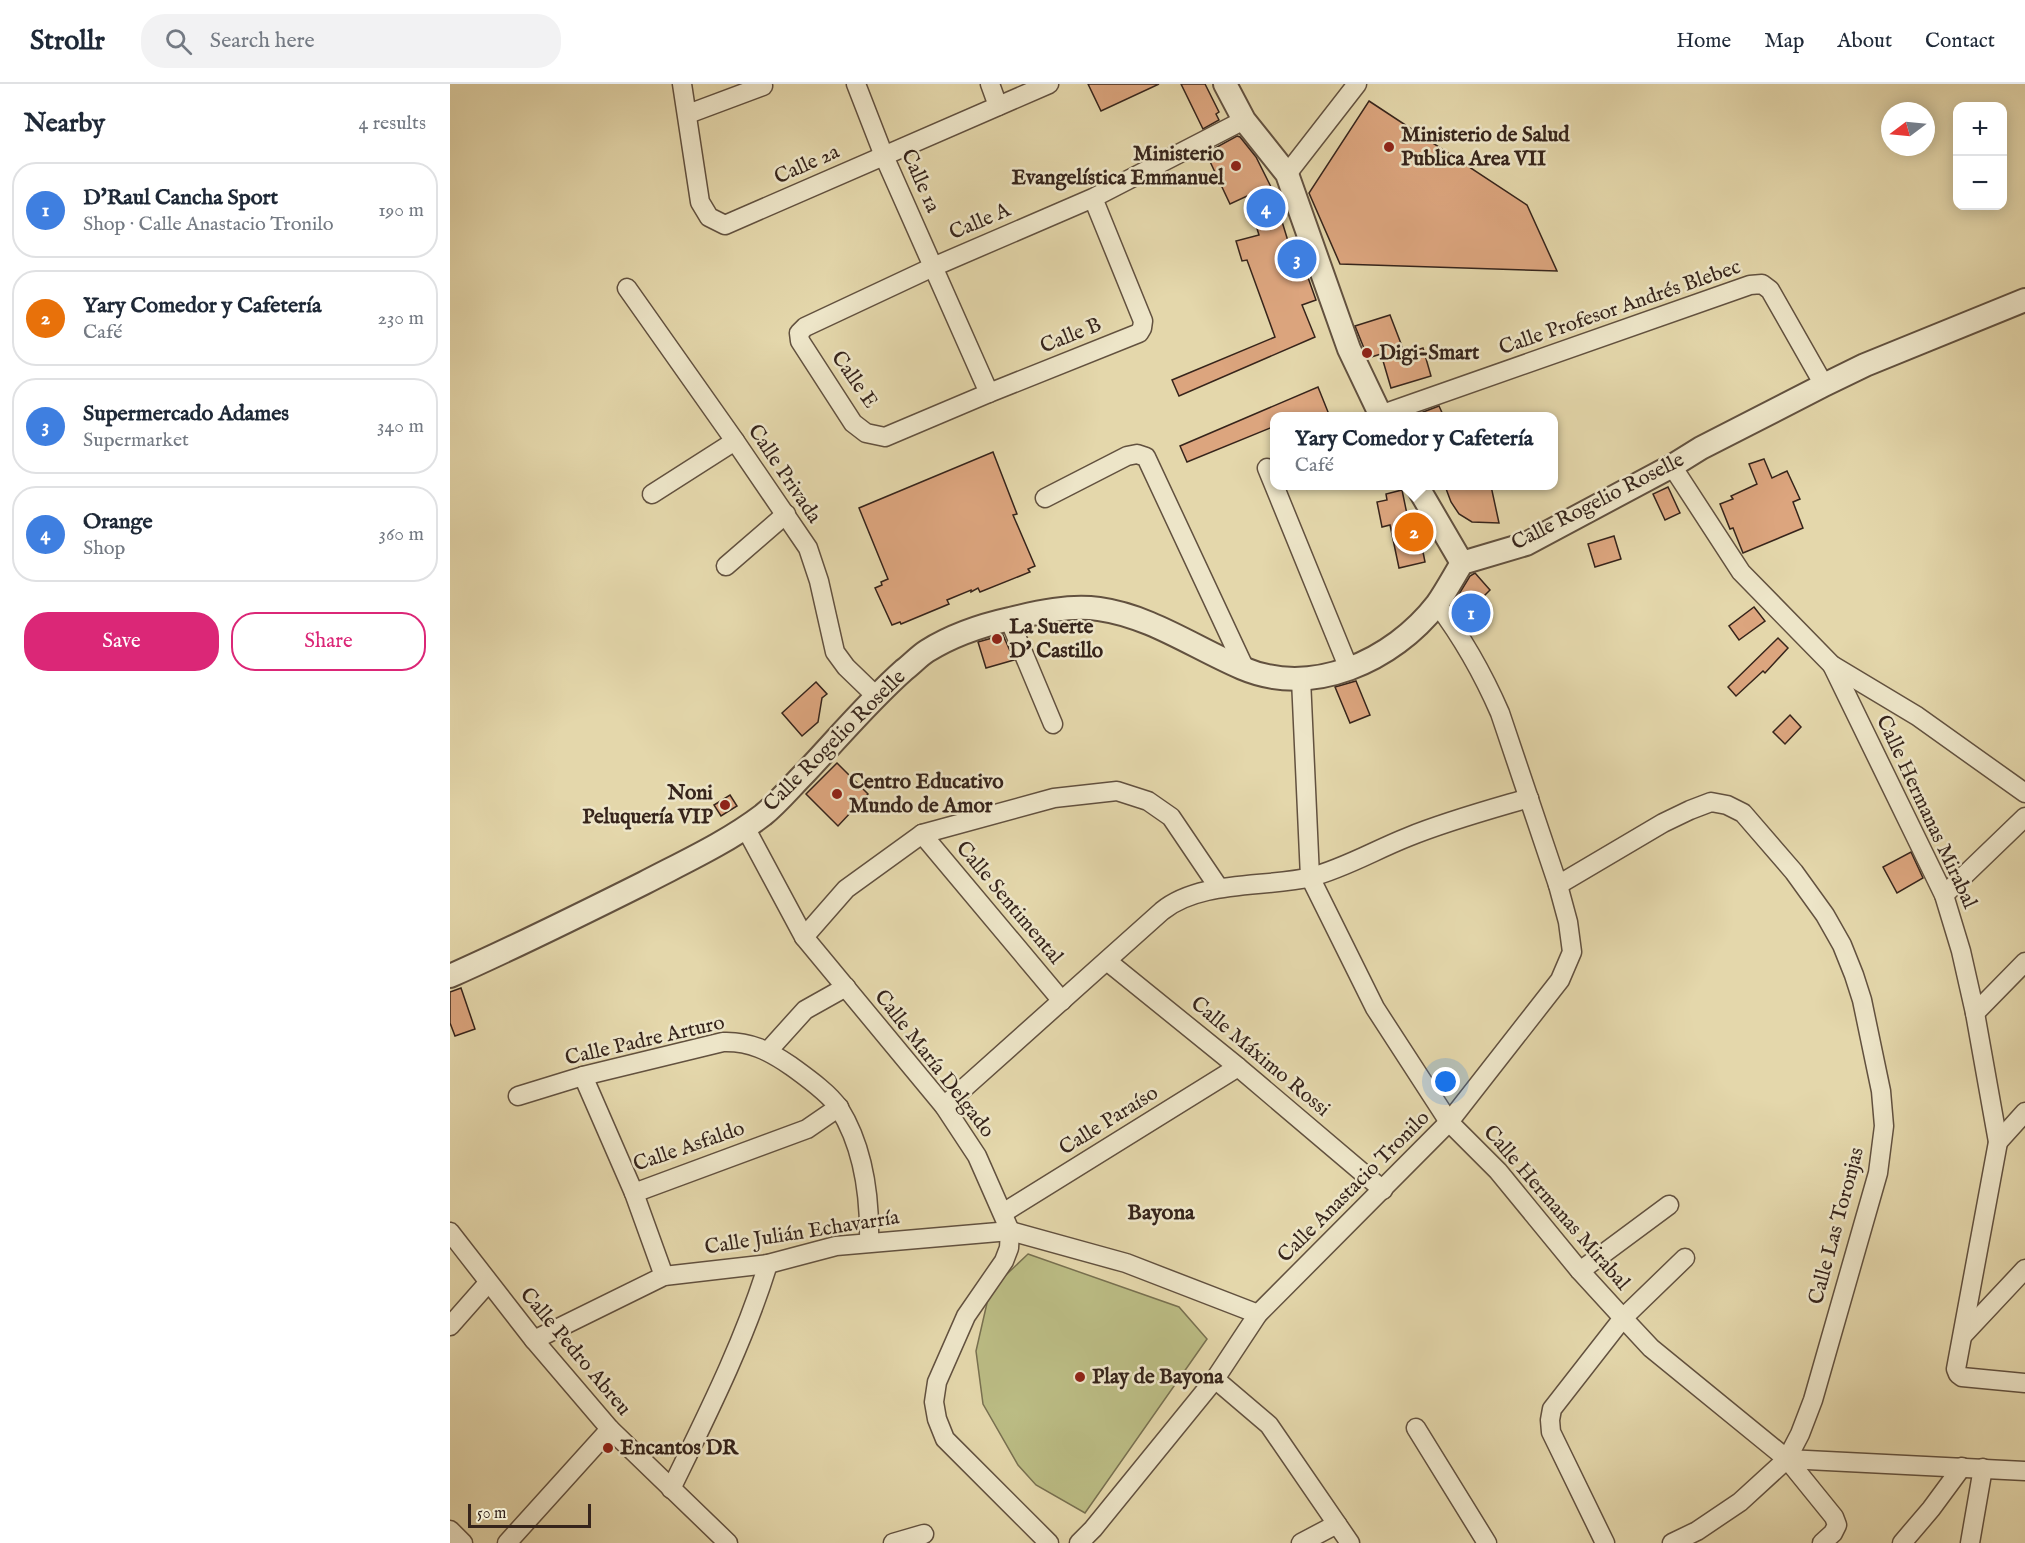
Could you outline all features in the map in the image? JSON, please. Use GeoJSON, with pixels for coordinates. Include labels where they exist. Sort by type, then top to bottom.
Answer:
{"type":"FeatureCollection","features":[{"type":"Feature","properties":{"kind":"street","name":"Calle 2a"},"geometry":{"type":"LineString","coordinates":[[682,84],[700,202],[709,217],[725,225],[1049,84]]}},
{"type":"Feature","properties":{"kind":"street","name":"Calle 1a"},"geometry":{"type":"LineString","coordinates":[[856,84],[884,156],[988,393]]}},
{"type":"Feature","properties":{"kind":"street"},"geometry":{"type":"LineString","coordinates":[[990,84],[998,106]]}},
{"type":"Feature","properties":{"kind":"street"},"geometry":{"type":"LineString","coordinates":[[1225,84],[1244,120],[1287,174],[1349,349],[1378,412]]}},
{"type":"Feature","properties":{"kind":"street"},"geometry":{"type":"LineString","coordinates":[[1287,174],[1357,84]]}},
{"type":"Feature","properties":{"kind":"street"},"geometry":{"type":"LineString","coordinates":[[688,114],[763,86]]}},
{"type":"Feature","properties":{"kind":"street","name":"Calle A"},"geometry":{"type":"LineString","coordinates":[[799,333],[805,327],[933,267],[1093,198],[1244,120]]}},
{"type":"Feature","properties":{"kind":"street","name":"Calle B"},"geometry":{"type":"LineString","coordinates":[[885,437],[1139,333],[1143,321],[1093,198]]}},
{"type":"Feature","properties":{"kind":"street","name":"Calle Profesor Andrés Blebec"},"geometry":{"type":"LineString","coordinates":[[1391,412],[1750,285],[1762,284],[1770,290],[1824,385]]}},
{"type":"Feature","properties":{"kind":"street","name":"Calle Privada"},"geometry":{"type":"LineString","coordinates":[[627,288],[786,514],[807,548],[819,581],[834,652],[875,695]]}},
{"type":"Feature","properties":{"kind":"street","name":"Calle Rogelio Roselle"},"geometry":{"type":"LineString","coordinates":[[450,976],[597,907],[703,853],[765,814],[875,695],[926,651],[956,637],[1009,619],[1055,610],[1098,609],[1134,617],[1245,669],[1270,676],[1318,678],[1349,669],[1387,650],[1408,634],[1437,604],[1462,563],[1526,544],[1672,466],[1701,448],[1824,385],[1865,365],[2025,300]]}},
{"type":"Feature","properties":{"kind":"street","name":"Calle E"},"geometry":{"type":"LineString","coordinates":[[799,333],[800,341],[853,423],[866,433],[885,437]]}},
{"type":"Feature","properties":{"kind":"street"},"geometry":{"type":"LineString","coordinates":[[652,494],[735,441]]}},
{"type":"Feature","properties":{"kind":"street"},"geometry":{"type":"LineString","coordinates":[[1045,498],[1127,456],[1137,454],[1146,457],[1245,669]]}},
{"type":"Feature","properties":{"kind":"street"},"geometry":{"type":"LineString","coordinates":[[1672,466],[1741,572],[1832,665],[1917,716],[2025,793]]}},
{"type":"Feature","properties":{"kind":"street"},"geometry":{"type":"LineString","coordinates":[[1267,468],[1270,475]]}},
{"type":"Feature","properties":{"kind":"street"},"geometry":{"type":"LineString","coordinates":[[1276,490],[1349,669]]}},
{"type":"Feature","properties":{"kind":"street"},"geometry":{"type":"LineString","coordinates":[[1419,490],[1462,563]]}},
{"type":"Feature","properties":{"kind":"street"},"geometry":{"type":"LineString","coordinates":[[726,567],[786,514]]}},
{"type":"Feature","properties":{"kind":"street","name":"Calle Anastacio Tronilo"},"geometry":{"type":"LineString","coordinates":[[1079,1543],[1098,1536],[1215,1379],[1258,1314],[1449,1122],[1560,980],[1572,952],[1571,938],[1558,885],[1488,687],[1468,649],[1437,604]]}},
{"type":"Feature","properties":{"kind":"street"},"geometry":{"type":"LineString","coordinates":[[1009,619],[1053,724]]}},
{"type":"Feature","properties":{"kind":"street","name":"Calle Hermanas Mirabal"},"geometry":{"type":"LineString","coordinates":[[1832,665],[1944,895],[1961,951],[1975,1013],[1998,1142],[1956,1369],[1962,1377],[2025,1383]]}},
{"type":"Feature","properties":{"kind":"street","name":"Calle Hermanas Mirabal"},"geometry":{"type":"LineString","coordinates":[[1302,679],[1310,877],[1376,1008],[1449,1122],[1498,1171],[1580,1271],[1651,1348],[1787,1459],[1834,1517],[1837,1524],[1833,1533],[1822,1543]]}},
{"type":"Feature","properties":{"kind":"street"},"geometry":{"type":"LineString","coordinates":[[804,937],[846,889],[922,834],[1054,798],[1118,791],[1148,801],[1171,818],[1219,888]]}},
{"type":"Feature","properties":{"kind":"street"},"geometry":{"type":"LineString","coordinates":[[944,1106],[1169,906],[1219,888],[1310,877],[1355,862],[1407,838],[1440,826],[1529,798]]}},
{"type":"Feature","properties":{"kind":"street","name":"Calle Las Toronjas"},"geometry":{"type":"LineString","coordinates":[[1558,885],[1663,823],[1690,810],[1711,802],[1727,805],[1743,813],[1794,872],[1825,915],[1854,975],[1864,1011],[1884,1110],[1878,1173],[1813,1400],[1800,1434],[1787,1459],[1740,1502],[1697,1531],[1672,1543]]}},
{"type":"Feature","properties":{"kind":"street"},"geometry":{"type":"LineString","coordinates":[[1944,895],[2025,817]]}},
{"type":"Feature","properties":{"kind":"street","name":"Calle María Delgado"},"geometry":{"type":"LineString","coordinates":[[745,827],[804,937],[944,1106],[977,1156],[1004,1213],[1010,1231],[1009,1248],[1004,1261],[966,1316],[944,1363],[937,1382],[935,1411],[945,1439],[1049,1543]]}},
{"type":"Feature","properties":{"kind":"street","name":"Calle Sentimental"},"geometry":{"type":"LineString","coordinates":[[922,834],[1062,1001]]}},
{"type":"Feature","properties":{"kind":"street","name":"Calle Máximo Rossi"},"geometry":{"type":"LineString","coordinates":[[1107,961],[1238,1067],[1383,1190]]}},
{"type":"Feature","properties":{"kind":"street"},"geometry":{"type":"LineString","coordinates":[[1975,1013],[2025,962]]}},
{"type":"Feature","properties":{"kind":"street"},"geometry":{"type":"LineString","coordinates":[[768,1051],[805,1010],[846,987]]}},
{"type":"Feature","properties":{"kind":"street","name":"Calle Padre Arturo"},"geometry":{"type":"LineString","coordinates":[[518,1096],[583,1076],[723,1042],[736,1041],[768,1051],[810,1079],[839,1107],[856,1146],[866,1182],[870,1211],[869,1242]]}},
{"type":"Feature","properties":{"kind":"street","name":"Calle Paraíso"},"geometry":{"type":"LineString","coordinates":[[1004,1213],[1238,1067]]}},
{"type":"Feature","properties":{"kind":"street","name":"Calle Asfaldo"},"geometry":{"type":"LineString","coordinates":[[583,1076],[634,1193],[807,1129],[839,1107]]}},
{"type":"Feature","properties":{"kind":"street"},"geometry":{"type":"LineString","coordinates":[[1998,1142],[2025,1112]]}},
{"type":"Feature","properties":{"kind":"street"},"geometry":{"type":"LineString","coordinates":[[634,1193],[664,1276]]}},
{"type":"Feature","properties":{"kind":"street"},"geometry":{"type":"LineString","coordinates":[[1580,1271],[1669,1205]]}},
{"type":"Feature","properties":{"kind":"street","name":"Calle Julián Echavarría"},"geometry":{"type":"LineString","coordinates":[[534,1340],[664,1276],[768,1264],[815,1251],[869,1242],[1010,1231],[1126,1263],[1258,1314]]}},
{"type":"Feature","properties":{"kind":"street","name":"Calle Pedro Abreu"},"geometry":{"type":"LineString","coordinates":[[450,1232],[534,1340],[610,1429],[728,1543]]}},
{"type":"Feature","properties":{"kind":"street"},"geometry":{"type":"LineString","coordinates":[[1605,1543],[1551,1432],[1552,1409],[1623,1318],[1685,1258]]}},
{"type":"Feature","properties":{"kind":"street"},"geometry":{"type":"LineString","coordinates":[[671,1489],[751,1314],[768,1264]]}},
{"type":"Feature","properties":{"kind":"street"},"geometry":{"type":"LineString","coordinates":[[1964,1334],[2025,1269]]}},
{"type":"Feature","properties":{"kind":"street"},"geometry":{"type":"LineString","coordinates":[[450,1326],[488,1282]]}},
{"type":"Feature","properties":{"kind":"street"},"geometry":{"type":"LineString","coordinates":[[1215,1379],[1269,1425],[1350,1543]]}},
{"type":"Feature","properties":{"kind":"street"},"geometry":{"type":"LineString","coordinates":[[1416,1428],[1487,1543]]}},
{"type":"Feature","properties":{"kind":"street"},"geometry":{"type":"LineString","coordinates":[[507,1543],[610,1429]]}},
{"type":"Feature","properties":{"kind":"street"},"geometry":{"type":"LineString","coordinates":[[1787,1459],[2025,1471]]}},
{"type":"Feature","properties":{"kind":"street"},"geometry":{"type":"LineString","coordinates":[[1902,1543],[1962,1467]]}},
{"type":"Feature","properties":{"kind":"street"},"geometry":{"type":"LineString","coordinates":[[1970,1543],[1983,1468]]}},
{"type":"Feature","properties":{"kind":"street"},"geometry":{"type":"LineString","coordinates":[[1301,1543],[1337,1524]]}},
{"type":"Feature","properties":{"kind":"street"},"geometry":{"type":"LineString","coordinates":[[893,1543],[924,1534]]}},
{"type":"Feature","properties":{"kind":"green space","name":"Play de Bayona"},"geometry":{"type":"Polygon","coordinates":[[[1028,1254],[1179,1307],[1207,1339],[1085,1513],[1036,1485],[1018,1465],[983,1404],[976,1351],[990,1290],[1028,1254]]]}},
{"type":"Feature","properties":{"kind":"building"},"geometry":{"type":"Polygon","coordinates":[[[1088,84],[1159,84],[1101,111],[1088,84]]]}},
{"type":"Feature","properties":{"kind":"building"},"geometry":{"type":"Polygon","coordinates":[[[1181,84],[1205,84],[1219,112],[1216,114],[1219,120],[1203,129],[1181,84]]]}},
{"type":"Feature","properties":{"kind":"building","name":"Ministerio de Salud Publica Area VII"},"geometry":{"type":"Polygon","coordinates":[[[1369,101],[1527,205],[1557,271],[1340,264],[1309,193],[1369,101]]]}},
{"type":"Feature","properties":{"kind":"building"},"geometry":{"type":"Polygon","coordinates":[[[1237,136],[1256,157],[1272,189],[1292,254],[1299,252],[1316,300],[1302,305],[1315,337],[1179,396],[1172,380],[1275,337],[1247,260],[1242,261],[1236,241],[1259,235],[1247,196],[1230,204],[1206,153],[1237,136]]]}},
{"type":"Feature","properties":{"kind":"building"},"geometry":{"type":"Polygon","coordinates":[[[1390,315],[1405,354],[1423,348],[1431,376],[1391,388],[1381,354],[1368,358],[1355,326],[1390,315]]]}},
{"type":"Feature","properties":{"kind":"building"},"geometry":{"type":"Polygon","coordinates":[[[1318,387],[1328,412],[1270,412],[1270,428],[1187,462],[1180,446],[1318,387]]]}},
{"type":"Feature","properties":{"kind":"building"},"geometry":{"type":"Polygon","coordinates":[[[1439,406],[1442,412],[1423,412],[1439,406]]]}},
{"type":"Feature","properties":{"kind":"building"},"geometry":{"type":"Polygon","coordinates":[[[993,452],[1017,514],[1013,515],[1035,566],[1028,569],[1030,572],[980,592],[978,588],[971,592],[971,590],[947,600],[949,604],[901,624],[900,622],[892,625],[875,588],[888,579],[859,508],[993,452]]]}},
{"type":"Feature","properties":{"kind":"building"},"geometry":{"type":"Polygon","coordinates":[[[1764,459],[1772,478],[1787,471],[1800,499],[1793,502],[1803,528],[1743,553],[1720,504],[1733,499],[1731,496],[1757,484],[1749,464],[1764,459]]]}},
{"type":"Feature","properties":{"kind":"building"},"geometry":{"type":"Polygon","coordinates":[[[1668,487],[1680,513],[1665,520],[1653,494],[1668,487]]]}},
{"type":"Feature","properties":{"kind":"building"},"geometry":{"type":"Polygon","coordinates":[[[1402,490],[1408,519],[1416,517],[1425,562],[1399,568],[1390,525],[1382,527],[1377,502],[1387,500],[1386,494],[1402,490]]]}},
{"type":"Feature","properties":{"kind":"building"},"geometry":{"type":"Polygon","coordinates":[[[1446,490],[1492,490],[1499,523],[1472,522],[1459,514],[1446,490]]]}},
{"type":"Feature","properties":{"kind":"building"},"geometry":{"type":"Polygon","coordinates":[[[1614,536],[1621,559],[1595,567],[1588,544],[1614,536]]]}},
{"type":"Feature","properties":{"kind":"building"},"geometry":{"type":"Polygon","coordinates":[[[1475,573],[1490,590],[1465,615],[1456,604],[1456,599],[1470,576],[1475,573]]]}},
{"type":"Feature","properties":{"kind":"building"},"geometry":{"type":"Polygon","coordinates":[[[1754,607],[1765,621],[1739,640],[1729,626],[1754,607]]]}},
{"type":"Feature","properties":{"kind":"building"},"geometry":{"type":"Polygon","coordinates":[[[1003,635],[1014,660],[986,668],[978,642],[1003,635]]]}},
{"type":"Feature","properties":{"kind":"building"},"geometry":{"type":"Polygon","coordinates":[[[1778,638],[1788,648],[1765,673],[1763,671],[1736,696],[1728,687],[1778,638]]]}},
{"type":"Feature","properties":{"kind":"building"},"geometry":{"type":"Polygon","coordinates":[[[1356,681],[1370,715],[1350,723],[1335,687],[1356,681]]]}},
{"type":"Feature","properties":{"kind":"building"},"geometry":{"type":"Polygon","coordinates":[[[816,682],[827,694],[822,698],[818,722],[802,736],[782,713],[816,682]]]}},
{"type":"Feature","properties":{"kind":"building"},"geometry":{"type":"Polygon","coordinates":[[[1790,715],[1801,727],[1785,744],[1773,732],[1790,715]]]}},
{"type":"Feature","properties":{"kind":"building","name":"Centro Educativo Mundo de Amor"},"geometry":{"type":"Polygon","coordinates":[[[837,763],[868,794],[838,826],[806,794],[837,763]]]}},
{"type":"Feature","properties":{"kind":"building","name":"Noni Peluquería VIP"},"geometry":{"type":"Polygon","coordinates":[[[730,795],[737,806],[721,816],[714,805],[730,795]]]}},
{"type":"Feature","properties":{"kind":"building"},"geometry":{"type":"Polygon","coordinates":[[[1911,852],[1923,878],[1897,893],[1883,867],[1911,852]]]}},
{"type":"Feature","properties":{"kind":"building"},"geometry":{"type":"Polygon","coordinates":[[[461,988],[475,1029],[455,1036],[450,1023],[450,992],[461,988]]]}},
{"type":"Feature","properties":{"kind":"place","name":"Ministerio de Salud Publica Area VII"},"geometry":{"type":"Point","coordinates":[1389,147]}},
{"type":"Feature","properties":{"kind":"place","name":"Ministerio Evangelística Emmanuel"},"geometry":{"type":"Point","coordinates":[1236,166]}},
{"type":"Feature","properties":{"kind":"place","name":"Orange"},"geometry":{"type":"Point","coordinates":[1266,208]}},
{"type":"Feature","properties":{"kind":"place","name":"Supermercado Adames"},"geometry":{"type":"Point","coordinates":[1297,259]}},
{"type":"Feature","properties":{"kind":"place","name":"Digi-Smart"},"geometry":{"type":"Point","coordinates":[1367,353]}},
{"type":"Feature","properties":{"kind":"place","name":"Yary Comedor y Cafetería"},"geometry":{"type":"Point","coordinates":[1414,532]}},
{"type":"Feature","properties":{"kind":"place","name":"D'Raul Cancha Sport"},"geometry":{"type":"Point","coordinates":[1471,613]}},
{"type":"Feature","properties":{"kind":"place","name":"La Suerte D' Castillo"},"geometry":{"type":"Point","coordinates":[997,639]}},
{"type":"Feature","properties":{"kind":"place","name":"Centro Educativo Mundo de Amor"},"geometry":{"type":"Point","coordinates":[837,794]}},
{"type":"Feature","properties":{"kind":"place","name":"Noni Peluquería VIP"},"geometry":{"type":"Point","coordinates":[725,805]}},
{"type":"Feature","properties":{"kind":"place","name":"Play de Bayona"},"geometry":{"type":"Point","coordinates":[1080,1377]}},
{"type":"Feature","properties":{"kind":"place","name":"Encantos DR"},"geometry":{"type":"Point","coordinates":[608,1448]}},
{"type":"Feature","properties":{"kind":"district","name":"Bayona"},"geometry":{"type":"Point","coordinates":[1161,1213]}}]}
